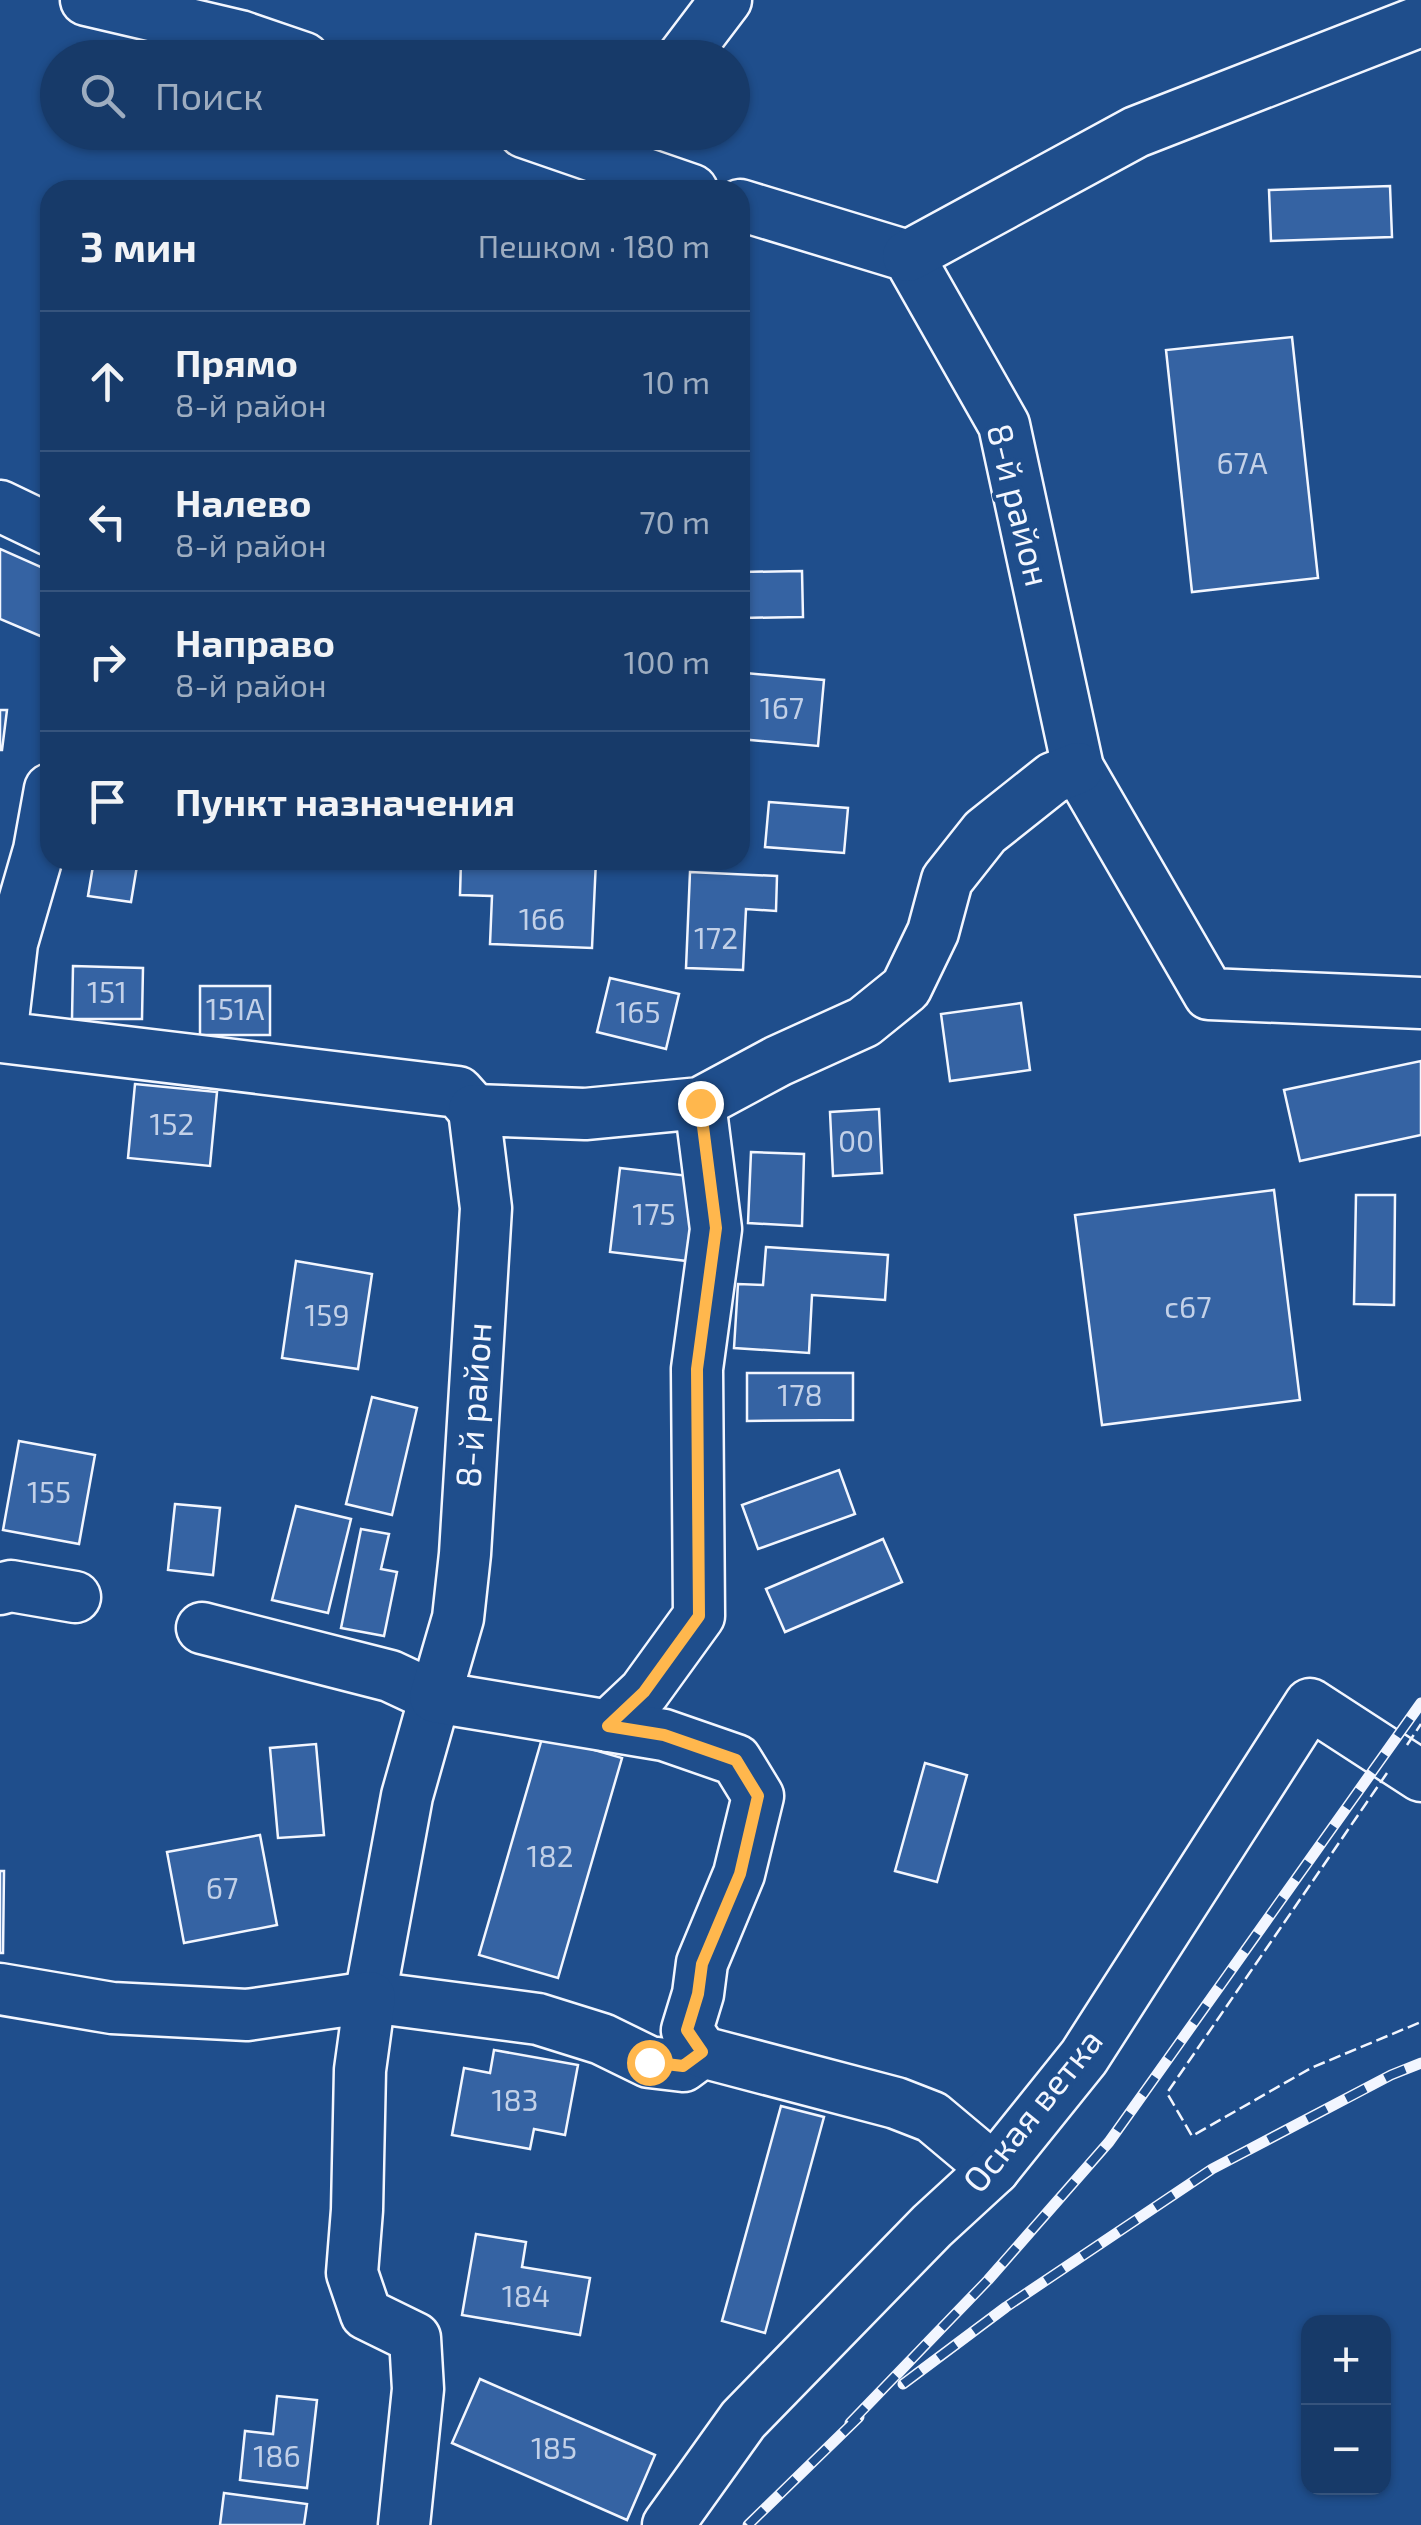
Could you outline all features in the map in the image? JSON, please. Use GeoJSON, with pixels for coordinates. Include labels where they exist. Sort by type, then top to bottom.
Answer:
{"type":"FeatureCollection","features":[{"type":"Feature","properties":{"kind":"street"},"geometry":{"type":"LineString","coordinates":[[86,0],[252,40]]}},
{"type":"Feature","properties":{"kind":"street"},"geometry":{"type":"LineString","coordinates":[[696,40],[726,0]]}},
{"type":"Feature","properties":{"kind":"street"},"geometry":{"type":"LineString","coordinates":[[750,208],[908,256],[1136,132],[1421,21]]}},
{"type":"Feature","properties":{"kind":"street"},"geometry":{"type":"LineString","coordinates":[[574,152],[661,180]]}},
{"type":"Feature","properties":{"kind":"street","name":"8-й район"},"geometry":{"type":"LineString","coordinates":[[908,256],[1004,425],[1078,768],[1209,994],[1421,1003]]}},
{"type":"Feature","properties":{"kind":"street"},"geometry":{"type":"LineString","coordinates":[[0,506],[40,525]]}},
{"type":"Feature","properties":{"kind":"street"},"geometry":{"type":"LineString","coordinates":[[40,844],[12,943],[0,1037],[458,1092],[474,1110],[586,1114],[700,1103],[778,1061],[864,1022],[906,988],[933,932],[948,880],[986,832],[1053,778],[1078,768]]}},
{"type":"Feature","properties":{"kind":"street"},"geometry":{"type":"LineString","coordinates":[[608,1726],[644,1692],[699,1616],[697,1369],[716,1228],[700,1103]]}},
{"type":"Feature","properties":{"kind":"street","name":"8-й район"},"geometry":{"type":"LineString","coordinates":[[404,2525],[418,2389],[415,2338],[366,2314],[352,2273],[358,2210],[360,2070],[407,1796],[458,1618],[486,1208],[474,1110]]}},
{"type":"Feature","properties":{"kind":"street"},"geometry":{"type":"LineString","coordinates":[[0,1590],[11,1586],[75,1597]]}},
{"type":"Feature","properties":{"kind":"street"},"geometry":{"type":"LineString","coordinates":[[202,1628],[390,1676],[435,1697],[664,1735],[736,1760],[758,1796],[740,1874],[702,1964],[687,2030],[702,2052],[896,2102],[932,2117],[994,2169]]}},
{"type":"Feature","properties":{"kind":"street","name":"Оская ветка"},"geometry":{"type":"LineString","coordinates":[[668,2525],[743,2420],[932,2226],[994,2169],[1084,2057],[1310,1704],[1421,1776]]}},
{"type":"Feature","properties":{"kind":"street"},"geometry":{"type":"LineString","coordinates":[[0,1989],[112,2008],[247,2015],[370,1997],[538,2019],[602,2038],[649,2062],[683,2066],[702,2052]]}},
{"type":"Feature","properties":{"kind":"building"},"geometry":{"type":"Polygon","coordinates":[[[1390,186],[1392,237],[1271,241],[1269,190],[1390,186]]]}},
{"type":"Feature","properties":{"kind":"building"},"geometry":{"type":"Polygon","coordinates":[[[1292,337],[1318,578],[1192,592],[1166,350],[1292,337]]]}},
{"type":"Feature","properties":{"kind":"building"},"geometry":{"type":"Polygon","coordinates":[[[0,549],[40,567],[40,636],[0,619],[0,549]]]}},
{"type":"Feature","properties":{"kind":"building"},"geometry":{"type":"Polygon","coordinates":[[[802,571],[803,617],[750,618],[750,572],[802,571]]]}},
{"type":"Feature","properties":{"kind":"building"},"geometry":{"type":"Polygon","coordinates":[[[750,673],[824,680],[818,746],[750,740],[750,673]]]}},
{"type":"Feature","properties":{"kind":"building"},"geometry":{"type":"Polygon","coordinates":[[[0,710],[7,710],[2,750],[0,750],[0,710]]]}},
{"type":"Feature","properties":{"kind":"building"},"geometry":{"type":"Polygon","coordinates":[[[769,802],[848,808],[844,853],[765,847],[769,802]]]}},
{"type":"Feature","properties":{"kind":"building"},"geometry":{"type":"Polygon","coordinates":[[[92,870],[136,870],[131,902],[88,896],[92,870]]]}},
{"type":"Feature","properties":{"kind":"building"},"geometry":{"type":"Polygon","coordinates":[[[461,870],[596,870],[592,948],[490,944],[492,896],[460,895],[461,870]]]}},
{"type":"Feature","properties":{"kind":"building"},"geometry":{"type":"Polygon","coordinates":[[[690,872],[777,876],[776,911],[746,909],[743,970],[686,968],[690,872]]]}},
{"type":"Feature","properties":{"kind":"building"},"geometry":{"type":"Polygon","coordinates":[[[73,966],[143,968],[142,1019],[72,1019],[73,966]]]}},
{"type":"Feature","properties":{"kind":"building"},"geometry":{"type":"Polygon","coordinates":[[[610,978],[679,994],[666,1049],[597,1032],[610,978]]]}},
{"type":"Feature","properties":{"kind":"building"},"geometry":{"type":"Polygon","coordinates":[[[200,986],[270,986],[270,1035],[200,1035],[200,986]]]}},
{"type":"Feature","properties":{"kind":"building"},"geometry":{"type":"Polygon","coordinates":[[[1021,1003],[1030,1070],[950,1081],[941,1014],[1021,1003]]]}},
{"type":"Feature","properties":{"kind":"building"},"geometry":{"type":"Polygon","coordinates":[[[1421,1061],[1421,1135],[1300,1161],[1284,1090],[1421,1061]]]}},
{"type":"Feature","properties":{"kind":"building"},"geometry":{"type":"Polygon","coordinates":[[[135,1084],[217,1092],[210,1166],[128,1158],[135,1084]]]}},
{"type":"Feature","properties":{"kind":"building"},"geometry":{"type":"Polygon","coordinates":[[[879,1109],[882,1173],[833,1176],[830,1112],[879,1109]]]}},
{"type":"Feature","properties":{"kind":"building"},"geometry":{"type":"Polygon","coordinates":[[[751,1152],[804,1154],[802,1226],[748,1223],[751,1152]]]}},
{"type":"Feature","properties":{"kind":"building"},"geometry":{"type":"Polygon","coordinates":[[[620,1168],[698,1177],[687,1261],[610,1252],[620,1168]]]}},
{"type":"Feature","properties":{"kind":"building"},"geometry":{"type":"Polygon","coordinates":[[[1274,1190],[1300,1400],[1102,1425],[1075,1215],[1274,1190]]]}},
{"type":"Feature","properties":{"kind":"building"},"geometry":{"type":"Polygon","coordinates":[[[1356,1195],[1395,1195],[1394,1305],[1354,1304],[1356,1195]]]}},
{"type":"Feature","properties":{"kind":"building"},"geometry":{"type":"Polygon","coordinates":[[[766,1247],[888,1255],[885,1300],[812,1295],[809,1353],[734,1348],[738,1284],[763,1285],[766,1247]]]}},
{"type":"Feature","properties":{"kind":"building"},"geometry":{"type":"Polygon","coordinates":[[[296,1261],[372,1274],[358,1369],[282,1358],[296,1261]]]}},
{"type":"Feature","properties":{"kind":"building"},"geometry":{"type":"Polygon","coordinates":[[[747,1373],[853,1373],[853,1420],[747,1421],[747,1373]]]}},
{"type":"Feature","properties":{"kind":"building"},"geometry":{"type":"Polygon","coordinates":[[[372,1397],[417,1408],[392,1515],[346,1504],[372,1397]]]}},
{"type":"Feature","properties":{"kind":"building"},"geometry":{"type":"Polygon","coordinates":[[[19,1441],[95,1455],[79,1544],[3,1530],[19,1441]]]}},
{"type":"Feature","properties":{"kind":"building"},"geometry":{"type":"Polygon","coordinates":[[[839,1470],[855,1514],[758,1549],[742,1505],[839,1470]]]}},
{"type":"Feature","properties":{"kind":"building"},"geometry":{"type":"Polygon","coordinates":[[[175,1504],[220,1508],[213,1575],[168,1570],[175,1504]]]}},
{"type":"Feature","properties":{"kind":"building"},"geometry":{"type":"Polygon","coordinates":[[[296,1506],[351,1519],[328,1613],[272,1600],[296,1506]]]}},
{"type":"Feature","properties":{"kind":"building"},"geometry":{"type":"Polygon","coordinates":[[[361,1529],[389,1534],[381,1569],[397,1572],[384,1636],[341,1628],[361,1529]]]}},
{"type":"Feature","properties":{"kind":"building"},"geometry":{"type":"Polygon","coordinates":[[[883,1539],[902,1582],[785,1632],[766,1589],[883,1539]]]}},
{"type":"Feature","properties":{"kind":"building"},"geometry":{"type":"Polygon","coordinates":[[[543,1735],[622,1758],[558,1978],[479,1955],[543,1735]]]}},
{"type":"Feature","properties":{"kind":"building"},"geometry":{"type":"Polygon","coordinates":[[[316,1744],[324,1835],[278,1838],[270,1748],[316,1744]]]}},
{"type":"Feature","properties":{"kind":"building"},"geometry":{"type":"Polygon","coordinates":[[[925,1763],[967,1775],[937,1882],[895,1871],[925,1763]]]}},
{"type":"Feature","properties":{"kind":"building"},"geometry":{"type":"Polygon","coordinates":[[[260,1835],[277,1925],[184,1943],[167,1852],[260,1835]]]}},
{"type":"Feature","properties":{"kind":"building"},"geometry":{"type":"Polygon","coordinates":[[[0,1871],[4,1871],[3,1953],[0,1953],[0,1871]]]}},
{"type":"Feature","properties":{"kind":"building"},"geometry":{"type":"Polygon","coordinates":[[[494,2050],[578,2065],[565,2135],[534,2129],[530,2149],[452,2135],[464,2068],[490,2073],[494,2050]]]}},
{"type":"Feature","properties":{"kind":"building"},"geometry":{"type":"Polygon","coordinates":[[[781,2106],[824,2117],[765,2333],[722,2321],[781,2106]]]}},
{"type":"Feature","properties":{"kind":"building"},"geometry":{"type":"Polygon","coordinates":[[[476,2234],[526,2242],[522,2267],[590,2278],[580,2335],[462,2315],[476,2234]]]}},
{"type":"Feature","properties":{"kind":"building"},"geometry":{"type":"Polygon","coordinates":[[[480,2379],[655,2455],[627,2520],[452,2443],[480,2379]]]}},
{"type":"Feature","properties":{"kind":"building"},"geometry":{"type":"Polygon","coordinates":[[[277,2396],[317,2400],[307,2488],[240,2480],[245,2431],[273,2434],[277,2396]]]}},
{"type":"Feature","properties":{"kind":"building"},"geometry":{"type":"Polygon","coordinates":[[[224,2493],[307,2504],[304,2525],[220,2525],[224,2493]]]}},
{"type":"Feature","properties":{"kind":"railway"},"geometry":{"type":"LineString","coordinates":[[850,2423],[988,2280],[1109,2142],[1421,1703]]}},
{"type":"Feature","properties":{"kind":"railway"},"geometry":{"type":"LineString","coordinates":[[903,2384],[1006,2307],[1212,2169],[1421,2063]]}},
{"type":"Feature","properties":{"kind":"railway"},"geometry":{"type":"LineString","coordinates":[[748,2525],[859,2417]]}},
{"type":"Feature","properties":{"kind":"fence"},"geometry":{"type":"LineString","coordinates":[[1407,1745],[1421,1724]]}},
{"type":"Feature","properties":{"kind":"fence"},"geometry":{"type":"LineString","coordinates":[[1387,1773],[1167,2093],[1192,2136],[1311,2068],[1421,2022]]}},
{"type":"Feature","properties":{"kind":"route"},"geometry":{"type":"LineString","coordinates":[[649,2062],[683,2066],[702,2052],[687,2030],[702,1964],[740,1874],[758,1796],[736,1760],[664,1735],[608,1726],[644,1692],[699,1616],[697,1369],[716,1228],[700,1103]]}}]}
